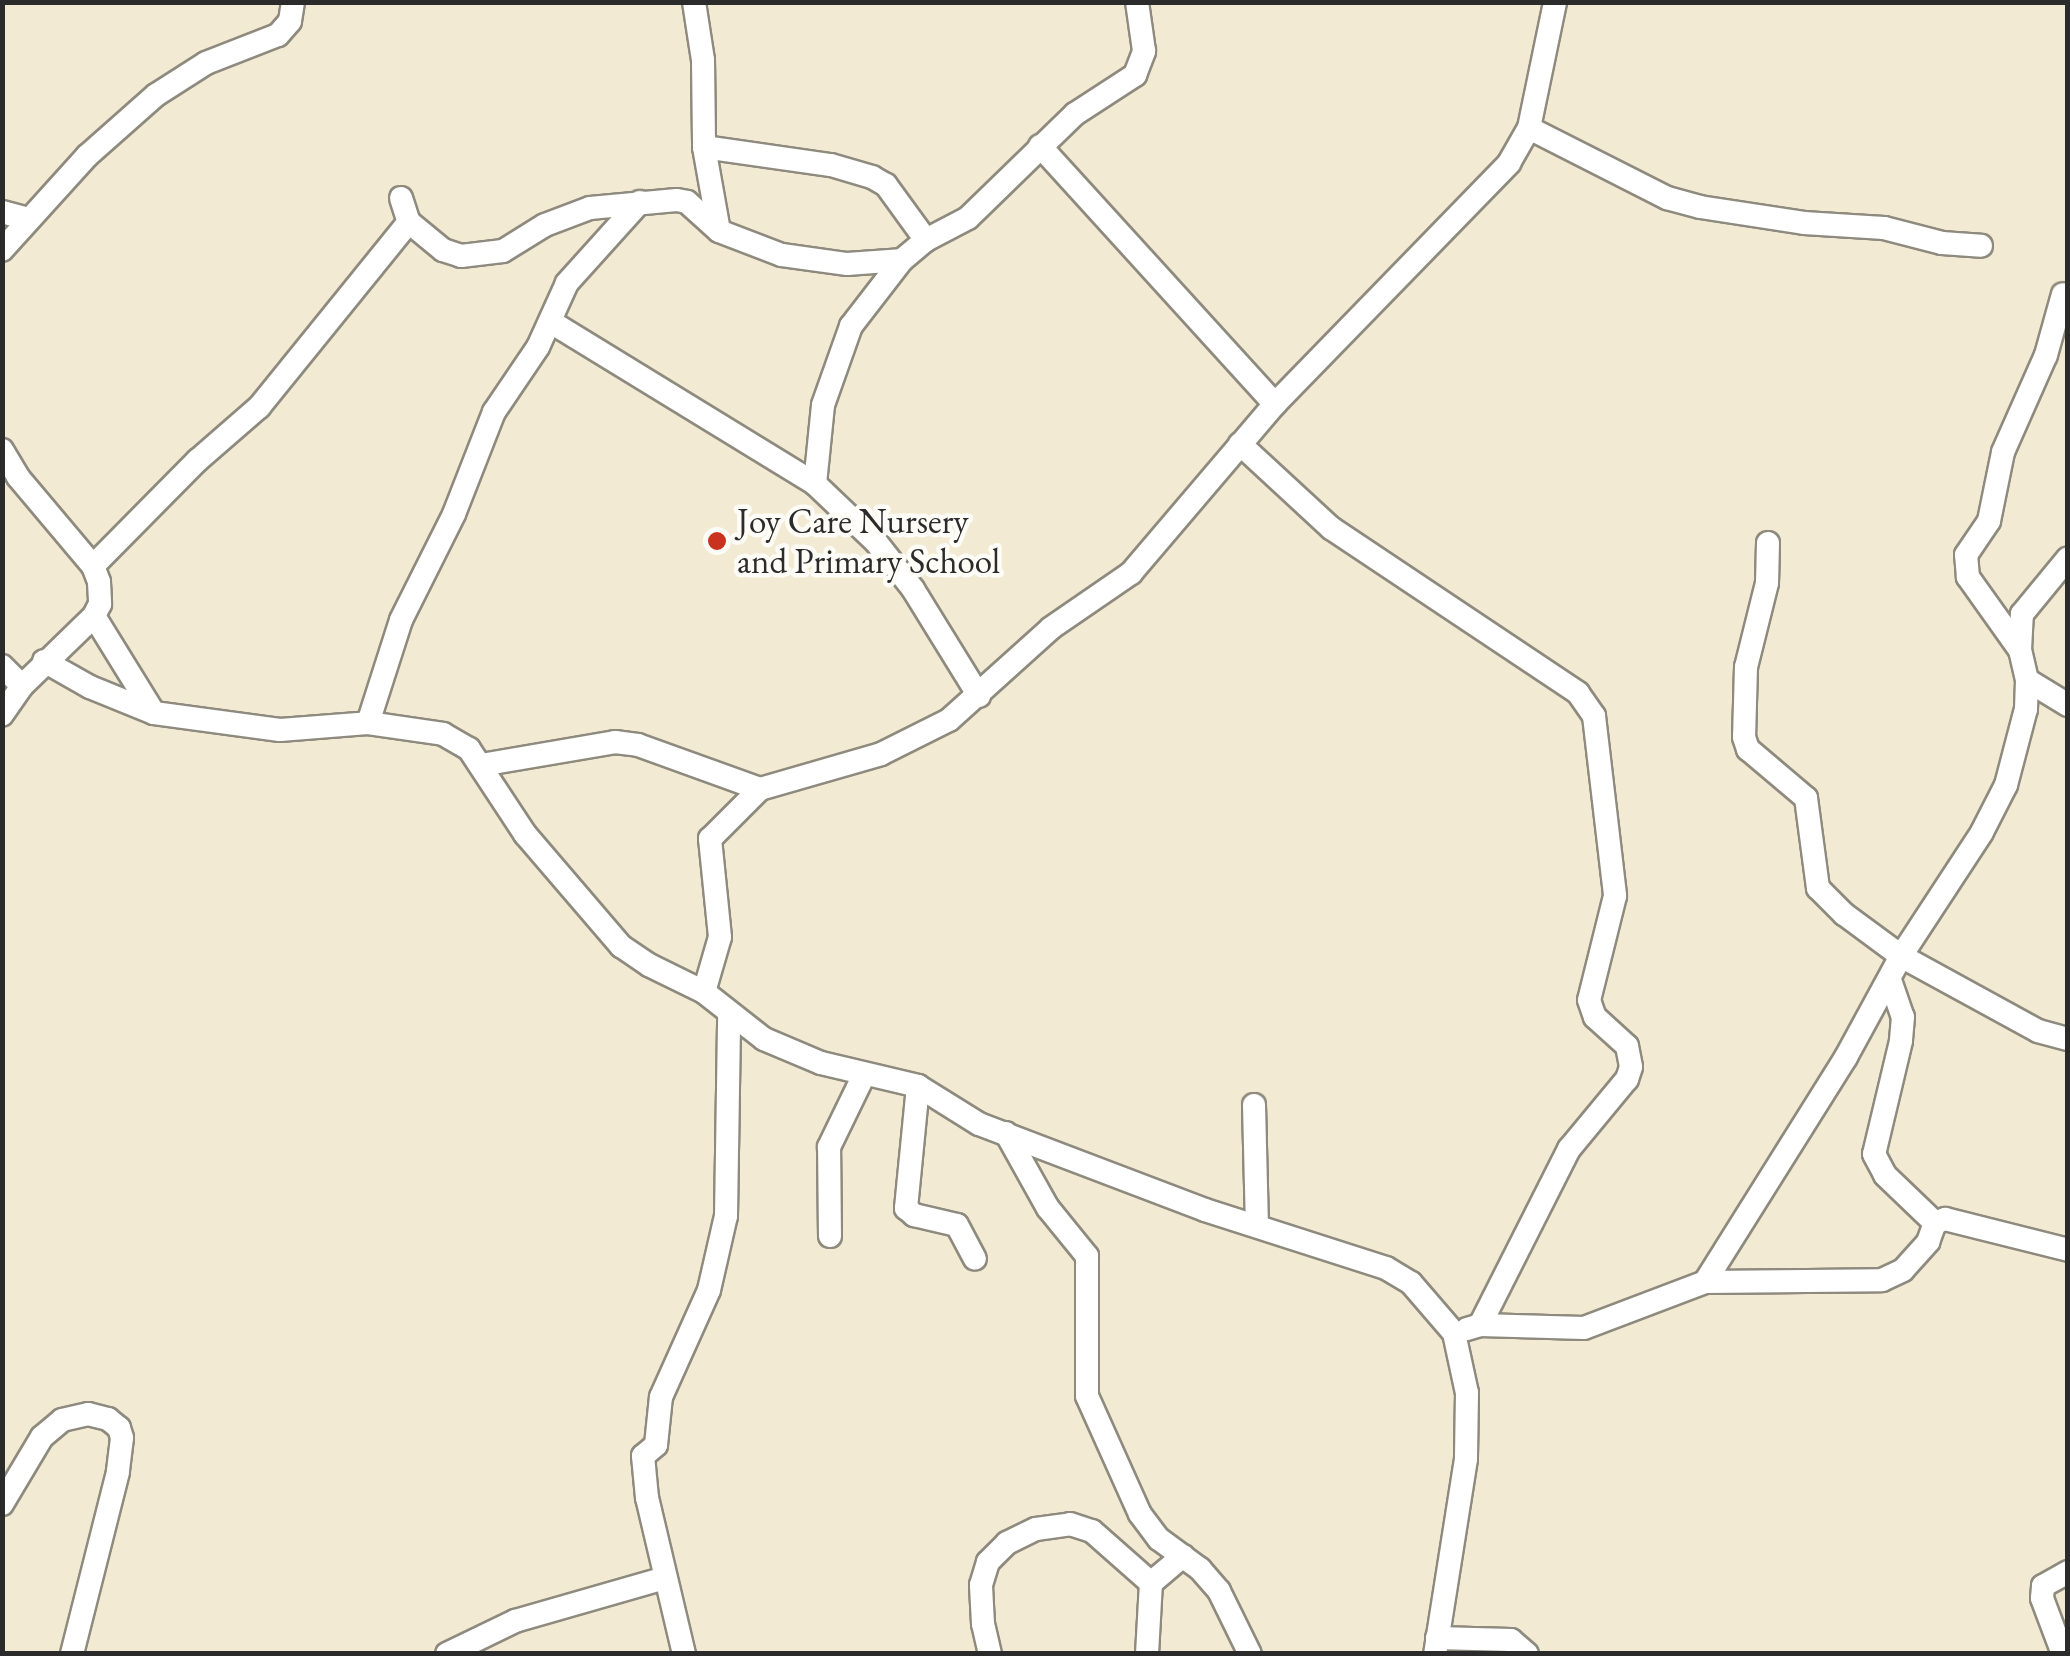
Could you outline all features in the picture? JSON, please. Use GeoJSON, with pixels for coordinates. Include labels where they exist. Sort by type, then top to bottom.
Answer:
{"type":"FeatureCollection","features":[{"type":"Feature","properties":{"kind":"street"},"geometry":{"type":"LineString","coordinates":[[2,250],[87,156],[156,95],[206,63],[278,36],[290,21],[293,2]]}},
{"type":"Feature","properties":{"kind":"street"},"geometry":{"type":"LineString","coordinates":[[694,2],[703,60],[704,147],[719,231]]}},
{"type":"Feature","properties":{"kind":"street"},"geometry":{"type":"LineString","coordinates":[[815,484],[823,405],[851,326],[902,260],[926,240],[968,218],[1075,114],[1135,75],[1144,52],[1137,2]]}},
{"type":"Feature","properties":{"kind":"street"},"geometry":{"type":"LineString","coordinates":[[704,992],[720,937],[710,839],[760,788],[881,754],[949,720],[1051,628],[1131,573],[1275,404],[1509,163],[1529,128],[1554,2]]}},
{"type":"Feature","properties":{"kind":"street"},"geometry":{"type":"LineString","coordinates":[[1529,128],[1667,198],[1700,207],[1804,223],[1884,228],[1981,246]]}},
{"type":"Feature","properties":{"kind":"street"},"geometry":{"type":"LineString","coordinates":[[1040,146],[1275,404]]}},
{"type":"Feature","properties":{"kind":"street"},"geometry":{"type":"LineString","coordinates":[[704,147],[832,165],[872,177],[886,185],[926,240]]}},
{"type":"Feature","properties":{"kind":"street"},"geometry":{"type":"LineString","coordinates":[[401,198],[408,222],[443,250],[478,254],[503,250],[563,216],[640,202],[687,202],[719,231],[782,255],[822,262],[902,260]]}},
{"type":"Feature","properties":{"kind":"street"},"geometry":{"type":"LineString","coordinates":[[368,723],[401,620],[454,514],[494,412],[550,322],[567,283],[640,202]]}},
{"type":"Feature","properties":{"kind":"street"},"geometry":{"type":"LineString","coordinates":[[2,212],[29,219]]}},
{"type":"Feature","properties":{"kind":"street"},"geometry":{"type":"LineString","coordinates":[[93,566],[198,460],[259,406],[408,222]]}},
{"type":"Feature","properties":{"kind":"street"},"geometry":{"type":"LineString","coordinates":[[2020,650],[1968,576],[1966,555],[1989,521],[2003,452],[2046,355],[2064,294]]}},
{"type":"Feature","properties":{"kind":"street"},"geometry":{"type":"LineString","coordinates":[[550,322],[815,484],[876,542],[913,589],[979,696]]}},
{"type":"Feature","properties":{"kind":"street"},"geometry":{"type":"LineString","coordinates":[[1240,444],[1330,528],[1578,693],[1594,716],[1615,896],[1589,1000],[1595,1017],[1627,1046],[1631,1067],[1627,1078],[1569,1148],[1480,1326]]}},
{"type":"Feature","properties":{"kind":"street"},"geometry":{"type":"LineString","coordinates":[[2,450],[18,477],[93,566],[100,593],[94,616],[44,661],[2,716]]}},
{"type":"Feature","properties":{"kind":"street"},"geometry":{"type":"LineString","coordinates":[[1768,543],[1767,583],[1746,667],[1748,749],[1806,798],[1818,888],[1844,914],[1902,956],[2038,1030],[2068,1040]]}},
{"type":"Feature","properties":{"kind":"street"},"geometry":{"type":"LineString","coordinates":[[1705,1282],[1902,956],[1982,832],[2006,785],[2026,709],[2027,680],[2020,650],[2022,614],[2068,558]]}},
{"type":"Feature","properties":{"kind":"street"},"geometry":{"type":"LineString","coordinates":[[94,616],[154,713]]}},
{"type":"Feature","properties":{"kind":"street"},"geometry":{"type":"LineString","coordinates":[[44,661],[108,695],[154,713],[280,730],[368,723],[443,734],[469,749],[515,820],[600,924],[649,966],[704,992],[729,1015],[787,1051],[918,1086],[979,1124],[1386,1268],[1411,1282],[1454,1333],[1467,1393],[1466,1459],[1436,1646],[1511,1640],[1526,1654]]}},
{"type":"Feature","properties":{"kind":"street"},"geometry":{"type":"LineString","coordinates":[[2,666],[22,686]]}},
{"type":"Feature","properties":{"kind":"street"},"geometry":{"type":"LineString","coordinates":[[2027,680],[2068,705]]}},
{"type":"Feature","properties":{"kind":"street"},"geometry":{"type":"LineString","coordinates":[[481,765],[614,742],[638,745],[760,788]]}},
{"type":"Feature","properties":{"kind":"street"},"geometry":{"type":"LineString","coordinates":[[1890,980],[1903,1017],[1901,1041],[1874,1154],[1885,1175],[1936,1223]]}},
{"type":"Feature","properties":{"kind":"street"},"geometry":{"type":"LineString","coordinates":[[684,1654],[646,1498],[643,1456],[656,1444],[660,1397],[710,1290],[726,1216],[729,1015]]}},
{"type":"Feature","properties":{"kind":"street"},"geometry":{"type":"LineString","coordinates":[[830,1236],[829,1147],[864,1074]]}},
{"type":"Feature","properties":{"kind":"street"},"geometry":{"type":"LineString","coordinates":[[918,1086],[906,1208],[914,1214],[957,1225],[974,1259]]}},
{"type":"Feature","properties":{"kind":"street"},"geometry":{"type":"LineString","coordinates":[[1254,1105],[1257,1225]]}},
{"type":"Feature","properties":{"kind":"street"},"geometry":{"type":"LineString","coordinates":[[1006,1133],[1048,1208],[1087,1256],[1087,1396],[1140,1514],[1159,1539],[1219,1591],[1250,1654]]}},
{"type":"Feature","properties":{"kind":"street"},"geometry":{"type":"LineString","coordinates":[[1936,1223],[1955,1220],[2068,1250]]}},
{"type":"Feature","properties":{"kind":"street"},"geometry":{"type":"LineString","coordinates":[[1454,1333],[1480,1326],[1584,1328],[1705,1282],[1882,1280],[1903,1270],[1918,1255],[1936,1223]]}},
{"type":"Feature","properties":{"kind":"street"},"geometry":{"type":"LineString","coordinates":[[2,1504],[42,1437],[62,1420],[88,1414],[108,1419],[119,1428],[122,1438],[118,1472],[72,1654]]}},
{"type":"Feature","properties":{"kind":"street"},"geometry":{"type":"LineString","coordinates":[[990,1654],[983,1624],[981,1585],[988,1562],[1006,1543],[1036,1529],[1070,1524],[1092,1531],[1151,1582]]}},
{"type":"Feature","properties":{"kind":"street"},"geometry":{"type":"LineString","coordinates":[[1147,1654],[1151,1582],[1183,1556]]}},
{"type":"Feature","properties":{"kind":"street"},"geometry":{"type":"LineString","coordinates":[[2063,1654],[2042,1598],[2044,1586],[2068,1572]]}},
{"type":"Feature","properties":{"kind":"street"},"geometry":{"type":"LineString","coordinates":[[448,1654],[515,1621],[665,1578]]}},
{"type":"Feature","properties":{"kind":"place","name":"Joy Care Nursery and Primary School"},"geometry":{"type":"Point","coordinates":[717,541]}}]}
